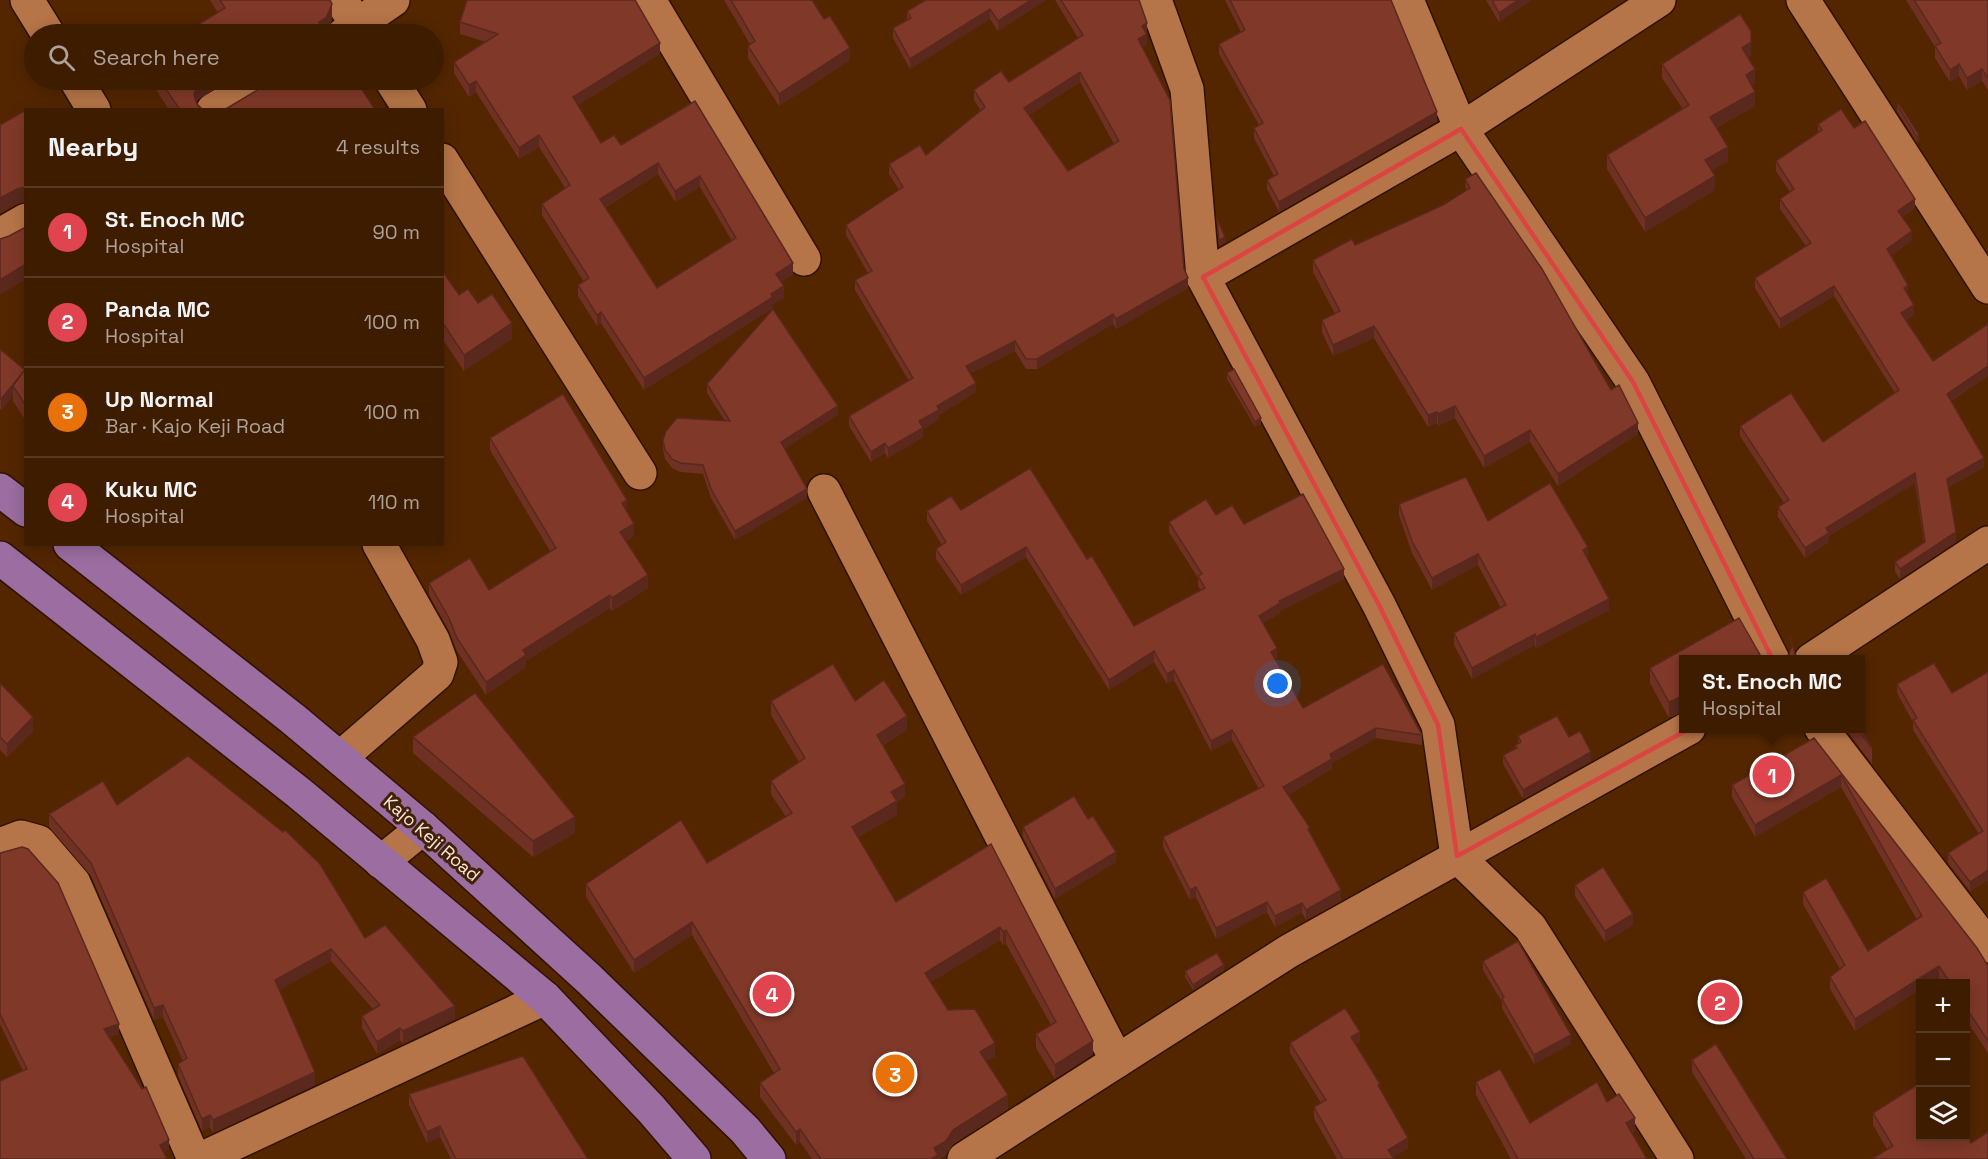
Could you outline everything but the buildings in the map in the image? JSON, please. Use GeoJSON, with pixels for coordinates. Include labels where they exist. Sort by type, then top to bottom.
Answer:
{"type":"FeatureCollection","features":[{"type":"Feature","properties":{"kind":"main road"},"geometry":{"type":"LineString","coordinates":[[0,490],[24,508]]}},
{"type":"Feature","properties":{"kind":"main road","name":"Kajo Keji Road"},"geometry":{"type":"LineString","coordinates":[[73,546],[340,758],[423,828],[589,979],[745,1130],[769,1159]]}},
{"type":"Feature","properties":{"kind":"main road"},"geometry":{"type":"LineString","coordinates":[[0,558],[299,793],[545,998],[651,1109],[694,1159]]}},
{"type":"Feature","properties":{"kind":"street"},"geometry":{"type":"LineString","coordinates":[[27,0],[42,24]]}},
{"type":"Feature","properties":{"kind":"street"},"geometry":{"type":"LineString","coordinates":[[352,24],[393,0]]}},
{"type":"Feature","properties":{"kind":"street"},"geometry":{"type":"LineString","coordinates":[[649,0],[804,259]]}},
{"type":"Feature","properties":{"kind":"street"},"geometry":{"type":"LineString","coordinates":[[1155,0],[1187,89],[1203,277],[1379,605],[1438,725],[1457,856],[1530,927],[1677,1159]]}},
{"type":"Feature","properties":{"kind":"street"},"geometry":{"type":"LineString","coordinates":[[1407,0],[1461,129],[1633,382],[1770,655]]}},
{"type":"Feature","properties":{"kind":"street"},"geometry":{"type":"LineString","coordinates":[[1203,277],[1461,129],[1659,0]]}},
{"type":"Feature","properties":{"kind":"street"},"geometry":{"type":"LineString","coordinates":[[1803,0],[1988,287]]}},
{"type":"Feature","properties":{"kind":"street"},"geometry":{"type":"LineString","coordinates":[[82,90],[93,108]]}},
{"type":"Feature","properties":{"kind":"street"},"geometry":{"type":"LineString","coordinates":[[216,108],[247,90]]}},
{"type":"Feature","properties":{"kind":"street"},"geometry":{"type":"LineString","coordinates":[[397,90],[409,108]]}},
{"type":"Feature","properties":{"kind":"street"},"geometry":{"type":"LineString","coordinates":[[444,163],[640,473]]}},
{"type":"Feature","properties":{"kind":"street"},"geometry":{"type":"LineString","coordinates":[[0,235],[24,221]]}},
{"type":"Feature","properties":{"kind":"street"},"geometry":{"type":"LineString","coordinates":[[824,491],[1117,1060]]}},
{"type":"Feature","properties":{"kind":"street"},"geometry":{"type":"LineString","coordinates":[[1819,655],[1988,543]]}},
{"type":"Feature","properties":{"kind":"street"},"geometry":{"type":"LineString","coordinates":[[340,758],[437,674],[441,662],[433,640],[380,546]]}},
{"type":"Feature","properties":{"kind":"street"},"geometry":{"type":"LineString","coordinates":[[964,1159],[1289,951],[1682,733]]}},
{"type":"Feature","properties":{"kind":"street"},"geometry":{"type":"LineString","coordinates":[[1824,733],[1988,946]]}},
{"type":"Feature","properties":{"kind":"street"},"geometry":{"type":"LineString","coordinates":[[381,862],[423,828]]}},
{"type":"Feature","properties":{"kind":"street"},"geometry":{"type":"LineString","coordinates":[[0,845],[21,837],[39,842],[74,883],[194,1159]]}},
{"type":"Feature","properties":{"kind":"street"},"geometry":{"type":"LineString","coordinates":[[201,1159],[545,998]]}},
{"type":"Feature","properties":{"kind":"highlighted area"},"geometry":{"type":"Polygon","coordinates":[[[1461,129],[1633,382],[1782,678],[1457,856],[1438,725],[1379,605],[1203,277],[1461,129]]]}},
{"type":"Feature","properties":{"kind":"place","name":"St. Enoch MC"},"geometry":{"type":"Point","coordinates":[1772,775]}},
{"type":"Feature","properties":{"kind":"place","name":"Kuku MC"},"geometry":{"type":"Point","coordinates":[772,994]}},
{"type":"Feature","properties":{"kind":"place","name":"Panda MC"},"geometry":{"type":"Point","coordinates":[1720,1002]}},
{"type":"Feature","properties":{"kind":"place","name":"Up Normal"},"geometry":{"type":"Point","coordinates":[895,1074]}}]}
